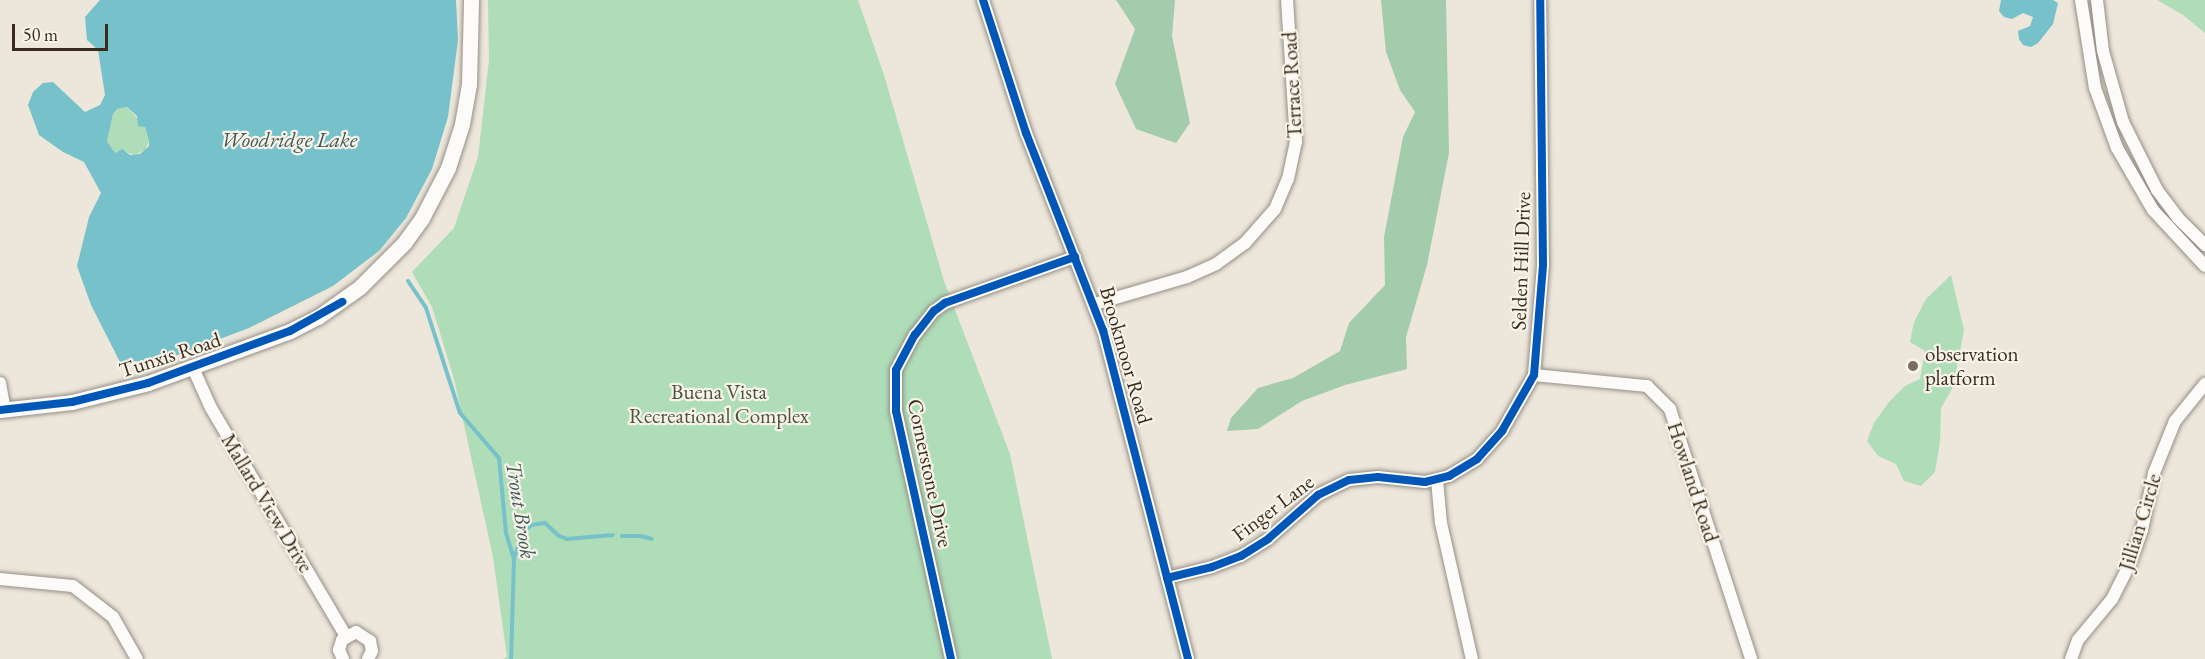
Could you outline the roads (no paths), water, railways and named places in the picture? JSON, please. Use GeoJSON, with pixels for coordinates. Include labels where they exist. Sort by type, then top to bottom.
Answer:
{"type":"FeatureCollection","features":[{"type":"Feature","properties":{"kind":"street","name":"Tunxis Road"},"geometry":{"type":"LineString","coordinates":[[2,410],[72,402],[148,383],[193,368],[290,331],[318,317],[360,287],[404,243],[438,189],[462,124],[469,84],[471,0]]}},
{"type":"Feature","properties":{"kind":"street","name":"Brookmoor Road"},"geometry":{"type":"LineString","coordinates":[[983,0],[1026,133],[1095,304],[1188,659]]}},
{"type":"Feature","properties":{"kind":"street","name":"Terrace Road"},"geometry":{"type":"LineString","coordinates":[[1095,304],[1187,277],[1216,264],[1245,243],[1275,209],[1288,179],[1296,142],[1287,0]]}},
{"type":"Feature","properties":{"kind":"street","name":"Selden Hill Drive"},"geometry":{"type":"LineString","coordinates":[[1437,480],[1457,472],[1491,446],[1534,375],[1543,265],[1540,0]]}},
{"type":"Feature","properties":{"kind":"street"},"geometry":{"type":"LineString","coordinates":[[2081,0],[2095,88],[2117,148],[2153,210],[2205,266]]}},
{"type":"Feature","properties":{"kind":"street"},"geometry":{"type":"LineString","coordinates":[[2097,0],[2103,51],[2123,122],[2157,190],[2177,217],[2205,245]]}},
{"type":"Feature","properties":{"kind":"street","name":"Cornerstone Drive"},"geometry":{"type":"LineString","coordinates":[[951,659],[896,411],[896,370],[915,335],[934,311],[945,303],[1075,257]]}},
{"type":"Feature","properties":{"kind":"street","name":"Mallard View Drive"},"geometry":{"type":"LineString","coordinates":[[193,368],[211,408],[346,636]]}},
{"type":"Feature","properties":{"kind":"street","name":"Howland Road"},"geometry":{"type":"LineString","coordinates":[[1534,375],[1647,386],[1670,409],[1751,659]]}},
{"type":"Feature","properties":{"kind":"street"},"geometry":{"type":"LineString","coordinates":[[0,384],[2,410]]}},
{"type":"Feature","properties":{"kind":"street","name":"Jillian Circle"},"geometry":{"type":"LineString","coordinates":[[2071,659],[2078,640],[2112,599],[2129,566],[2142,530],[2154,472],[2173,424],[2205,384]]}},
{"type":"Feature","properties":{"kind":"street","name":"Finger Lane"},"geometry":{"type":"LineString","coordinates":[[1167,578],[1212,567],[1241,555],[1268,539],[1318,495],[1350,480],[1378,477],[1420,482],[1437,480]]}},
{"type":"Feature","properties":{"kind":"street"},"geometry":{"type":"LineString","coordinates":[[1437,480],[1441,522],[1472,659]]}},
{"type":"Feature","properties":{"kind":"street"},"geometry":{"type":"LineString","coordinates":[[0,579],[73,585],[113,617],[137,659]]}},
{"type":"Feature","properties":{"kind":"street"},"geometry":{"type":"LineString","coordinates":[[343,659],[340,644],[346,636],[356,633],[366,636],[372,646],[368,659]]}},
{"type":"Feature","properties":{"kind":"water","name":"Woodridge Lake"},"geometry":{"type":"Polygon","coordinates":[[[100,0],[456,0],[458,40],[448,117],[432,169],[406,218],[379,251],[333,286],[249,328],[159,362],[126,361],[121,364],[91,305],[77,266],[89,217],[101,193],[84,162],[63,152],[39,135],[28,105],[33,92],[43,83],[53,82],[85,112],[100,105],[105,95],[98,50],[87,40],[85,17],[100,0]],[[127,107],[117,109],[113,114],[107,141],[115,153],[122,149],[130,155],[140,154],[149,146],[145,127],[138,126],[137,116],[127,107]]]}},
{"type":"Feature","properties":{"kind":"water"},"geometry":{"type":"Polygon","coordinates":[[[2001,0],[2053,0],[2058,3],[2053,24],[2038,43],[2031,47],[2023,45],[2018,31],[2030,26],[2033,17],[2023,13],[2012,19],[2004,17],[1999,11],[2001,0]]]}},
{"type":"Feature","properties":{"kind":"waterway","name":"Trout Brook"},"geometry":{"type":"LineString","coordinates":[[408,281],[426,308],[460,413],[499,458],[506,533],[514,559],[511,659]]}},
{"type":"Feature","properties":{"kind":"waterway"},"geometry":{"type":"LineString","coordinates":[[514,557],[525,531],[531,525],[545,523],[559,536],[567,539],[613,535]]}},
{"type":"Feature","properties":{"kind":"waterway"},"geometry":{"type":"LineString","coordinates":[[622,536],[641,536],[652,539]]}},
{"type":"Feature","properties":{"kind":"place","name":"observation platform"},"geometry":{"type":"Point","coordinates":[1913,366]}},
{"type":"Feature","properties":{"kind":"park label","name":"Buena Vista Recreational Complex"},"geometry":{"type":"Point","coordinates":[719,404]}}]}
